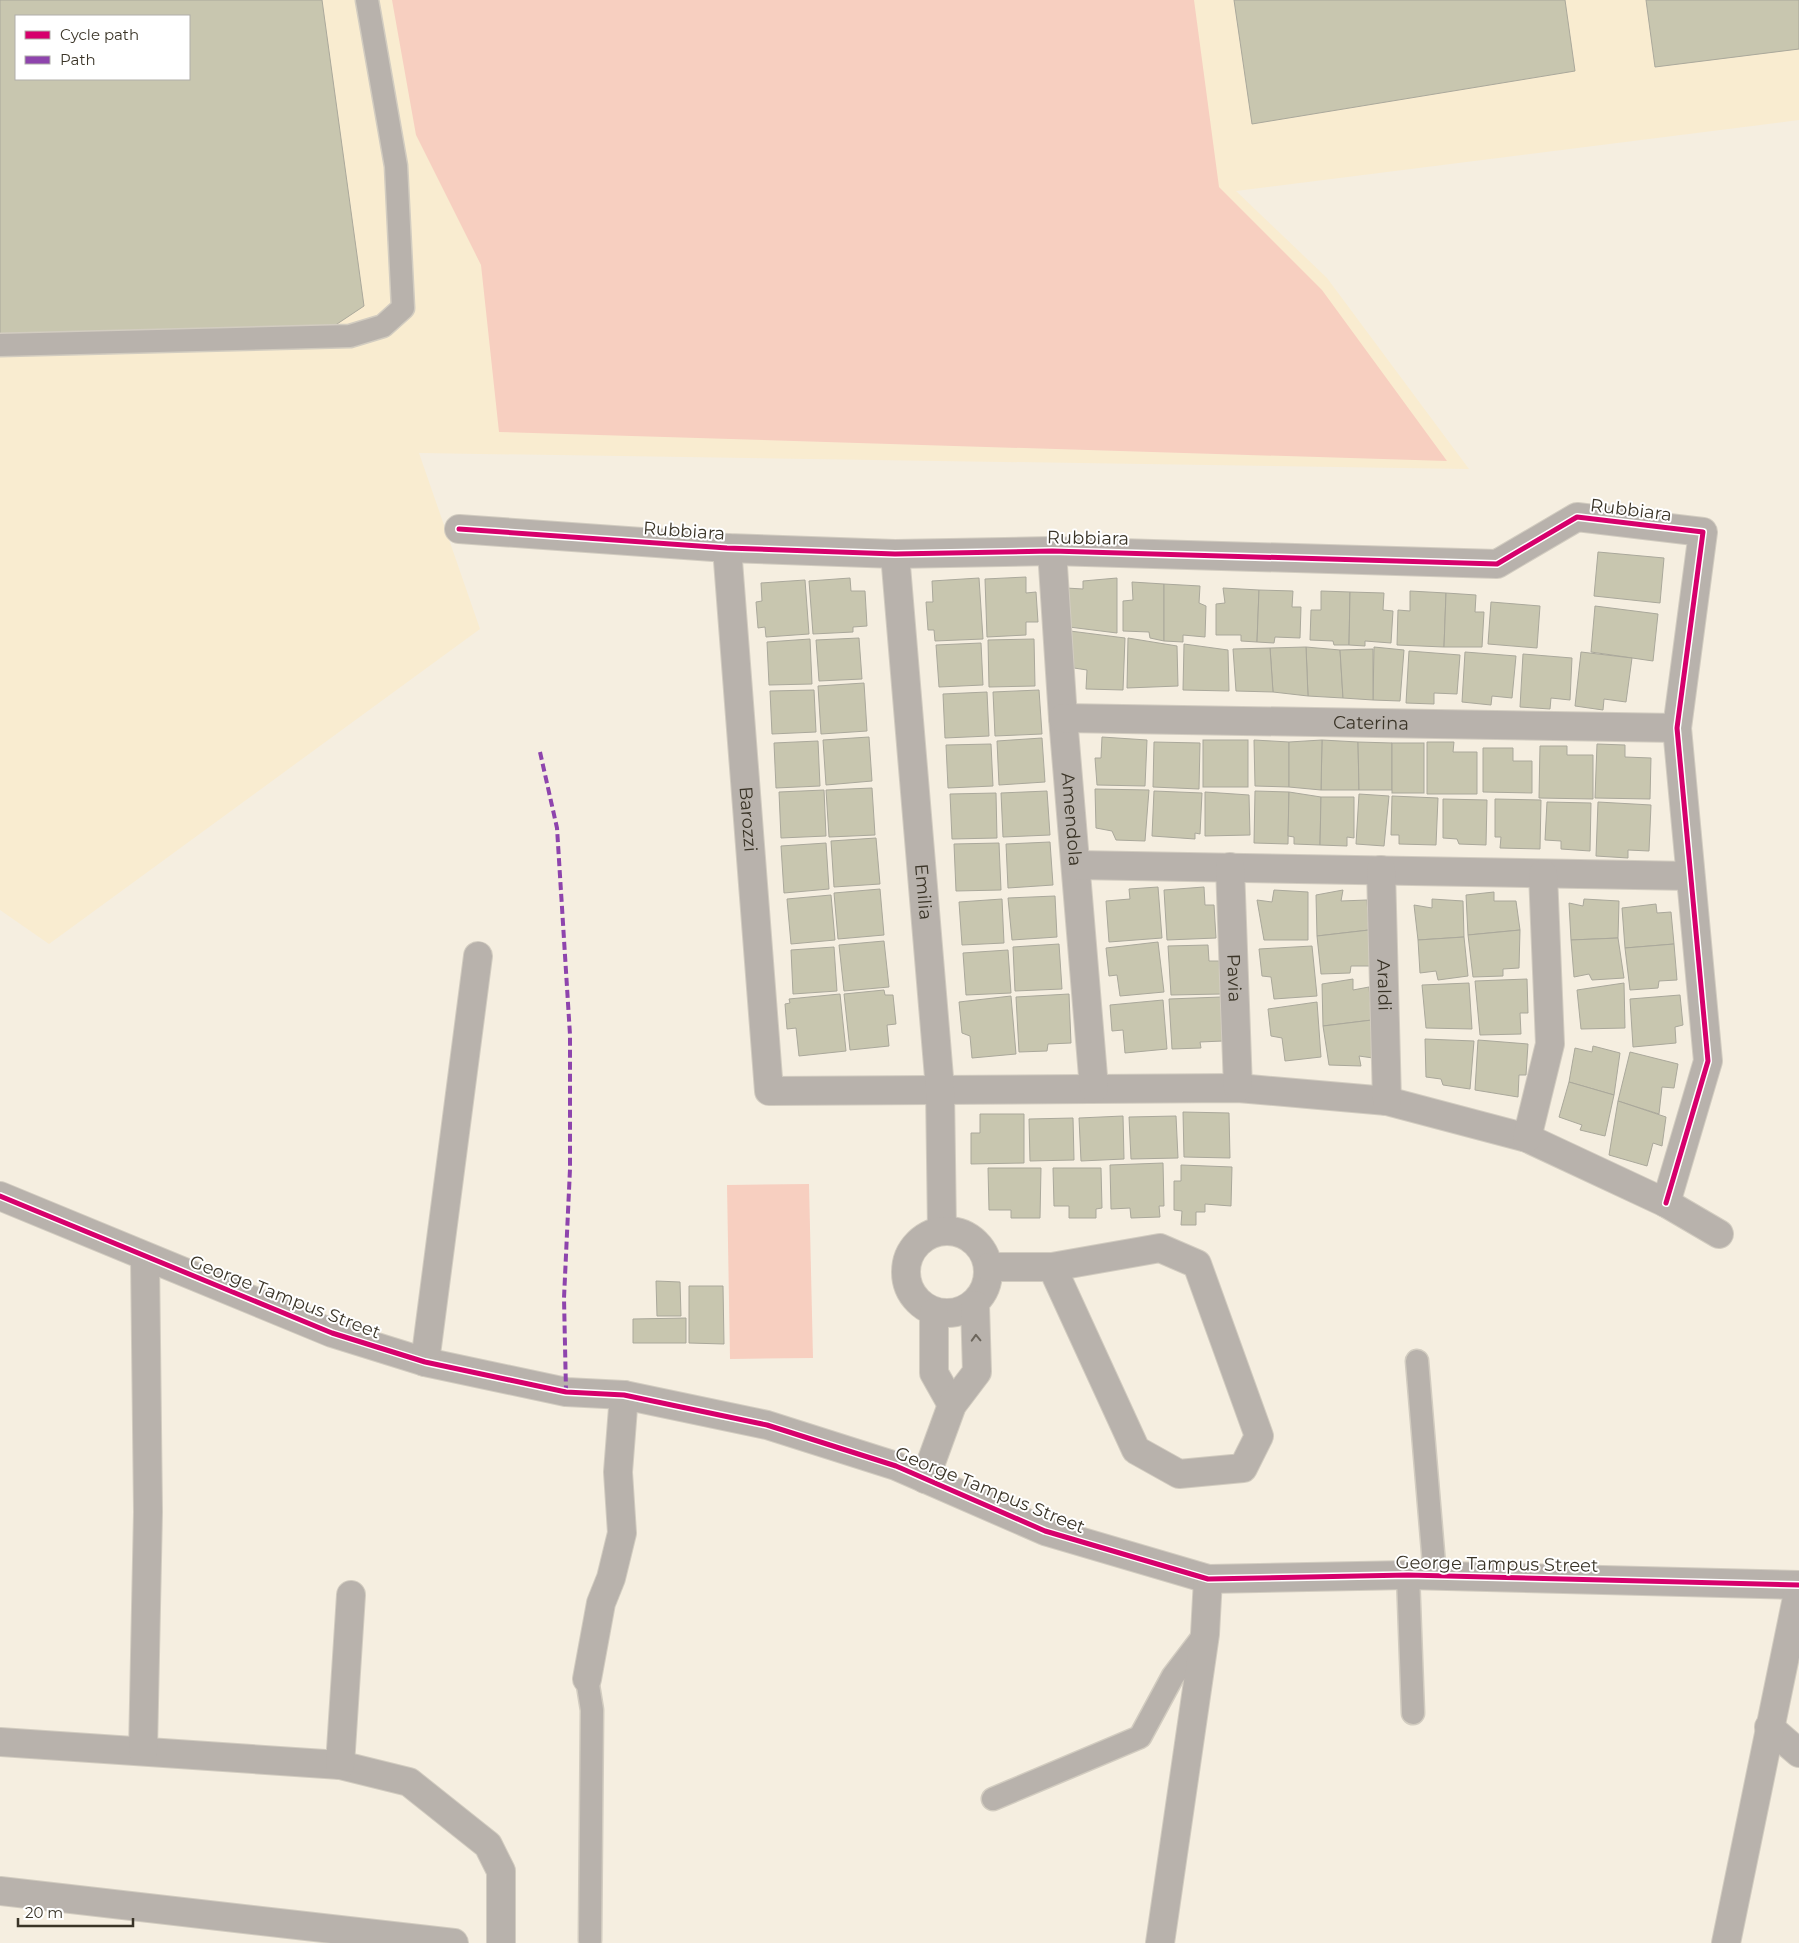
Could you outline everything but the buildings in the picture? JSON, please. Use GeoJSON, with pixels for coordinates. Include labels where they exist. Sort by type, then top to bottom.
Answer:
{"type":"FeatureCollection","features":[{"type":"Feature","properties":{"kind":"street","name":"Rubbiara"},"geometry":{"type":"LineString","coordinates":[[459,529],[727,548],[895,554],[1052,550],[1497,564],[1577,517],[1702,532],[1677,728]]}},
{"type":"Feature","properties":{"kind":"street","name":"Barozzi"},"geometry":{"type":"LineString","coordinates":[[727,548],[769,1091],[940,1089]]}},
{"type":"Feature","properties":{"kind":"street","name":"Amendola"},"geometry":{"type":"LineString","coordinates":[[1052,550],[1063,718],[1094,1088]]}},
{"type":"Feature","properties":{"kind":"street","name":"Emilia"},"geometry":{"type":"LineString","coordinates":[[895,554],[940,1089],[942,1231]]}},
{"type":"Feature","properties":{"kind":"street","name":"Caterina"},"geometry":{"type":"LineString","coordinates":[[1063,718],[1677,728]]}},
{"type":"Feature","properties":{"kind":"street"},"geometry":{"type":"LineString","coordinates":[[1666,1202],[1708,1061],[1677,728]]}},
{"type":"Feature","properties":{"kind":"street"},"geometry":{"type":"LineString","coordinates":[[1076,865],[1690,876]]}},
{"type":"Feature","properties":{"kind":"street","name":"Pavia"},"geometry":{"type":"LineString","coordinates":[[1230,867],[1238,1088]]}},
{"type":"Feature","properties":{"kind":"street","name":"Araldi"},"geometry":{"type":"LineString","coordinates":[[1381,870],[1388,1101]]}},
{"type":"Feature","properties":{"kind":"street"},"geometry":{"type":"LineString","coordinates":[[1527,1138],[1550,1044],[1543,874]]}},
{"type":"Feature","properties":{"kind":"street"},"geometry":{"type":"LineString","coordinates":[[425,1362],[478,956]]}},
{"type":"Feature","properties":{"kind":"street"},"geometry":{"type":"LineString","coordinates":[[940,1089],[1238,1088],[1388,1101],[1527,1138],[1666,1202],[1719,1234]]}},
{"type":"Feature","properties":{"kind":"street","name":"George Tampus Street"},"geometry":{"type":"LineString","coordinates":[[0,1196],[332,1333],[425,1362],[566,1392],[624,1395],[767,1425],[896,1466],[1045,1531],[1208,1580],[1408,1575],[1799,1586]]}},
{"type":"Feature","properties":{"kind":"street"},"geometry":{"type":"LineString","coordinates":[[942,1231],[964,1234],[980,1247],[989,1267],[989,1281],[984,1294],[974,1305],[955,1314],[934,1312],[917,1301],[910,1292],[905,1276],[907,1260],[914,1246],[927,1235],[942,1231]]}},
{"type":"Feature","properties":{"kind":"street"},"geometry":{"type":"LineString","coordinates":[[989,1267],[1052,1268],[1160,1248],[1197,1264],[1260,1436],[1243,1468],[1179,1474],[1136,1450],[1052,1268]]}},
{"type":"Feature","properties":{"kind":"street"},"geometry":{"type":"LineString","coordinates":[[143,1751],[148,1512],[145,1257]]}},
{"type":"Feature","properties":{"kind":"street"},"geometry":{"type":"LineString","coordinates":[[925,1479],[952,1405],[977,1372],[974,1305]]}},
{"type":"Feature","properties":{"kind":"street"},"geometry":{"type":"LineString","coordinates":[[934,1312],[934,1374],[952,1405]]}},
{"type":"Feature","properties":{"kind":"street"},"geometry":{"type":"LineString","coordinates":[[587,1679],[600,1603],[611,1578],[622,1533],[618,1472],[624,1395]]}},
{"type":"Feature","properties":{"kind":"street"},"geometry":{"type":"LineString","coordinates":[[1160,1943],[1205,1634],[1208,1580]]}},
{"type":"Feature","properties":{"kind":"street"},"geometry":{"type":"LineString","coordinates":[[1726,1943],[1799,1586]]}},
{"type":"Feature","properties":{"kind":"street"},"geometry":{"type":"LineString","coordinates":[[340,1765],[351,1595]]}},
{"type":"Feature","properties":{"kind":"street"},"geometry":{"type":"LineString","coordinates":[[1769,1727],[1799,1752]]}},
{"type":"Feature","properties":{"kind":"street"},"geometry":{"type":"LineString","coordinates":[[0,1742],[340,1765],[409,1782],[488,1845],[501,1871],[501,1943]]}},
{"type":"Feature","properties":{"kind":"street"},"geometry":{"type":"LineString","coordinates":[[0,1890],[454,1943]]}},
{"type":"Feature","properties":{"kind":"lane"},"geometry":{"type":"LineString","coordinates":[[0,344],[350,336],[383,326],[403,308],[396,166],[368,0]]}},
{"type":"Feature","properties":{"kind":"lane"},"geometry":{"type":"LineString","coordinates":[[1417,1361],[1435,1576]]}},
{"type":"Feature","properties":{"kind":"lane"},"geometry":{"type":"LineString","coordinates":[[1408,1575],[1413,1714]]}},
{"type":"Feature","properties":{"kind":"lane"},"geometry":{"type":"LineString","coordinates":[[993,1799],[1140,1737],[1173,1676],[1205,1634]]}},
{"type":"Feature","properties":{"kind":"lane"},"geometry":{"type":"LineString","coordinates":[[587,1679],[592,1710],[590,1940]]}},
{"type":"Feature","properties":{"kind":"shaded area"},"geometry":{"type":"Polygon","coordinates":[[[0,0],[1799,0],[1799,120],[1236,191],[1327,278],[1469,469],[419,453],[480,629],[49,944],[0,910],[0,0]]]}},
{"type":"Feature","properties":{"kind":"shaded area"},"geometry":{"type":"Polygon","coordinates":[[[392,0],[1194,0],[1219,187],[1322,290],[1447,461],[499,432],[481,265],[416,135],[392,0]]]}},
{"type":"Feature","properties":{"kind":"shaded area"},"geometry":{"type":"Polygon","coordinates":[[[809,1184],[813,1358],[730,1359],[727,1185],[809,1184]]]}},
{"type":"Feature","properties":{"kind":"marked path"},"geometry":{"type":"LineString","coordinates":[[540,752],[557,828],[570,1035],[570,1169],[564,1298],[566,1392]]}},
{"type":"Feature","properties":{"kind":"cycle path"},"geometry":{"type":"LineString","coordinates":[[459,529],[727,548],[895,554],[1052,551],[1497,564],[1577,517],[1703,532],[1677,728],[1708,1061],[1666,1203]]}},
{"type":"Feature","properties":{"kind":"cycle path"},"geometry":{"type":"LineString","coordinates":[[0,1196],[332,1333],[425,1362],[566,1392],[624,1395],[767,1425],[896,1466],[1045,1531],[1208,1579],[1408,1575],[1799,1585]]}}]}
